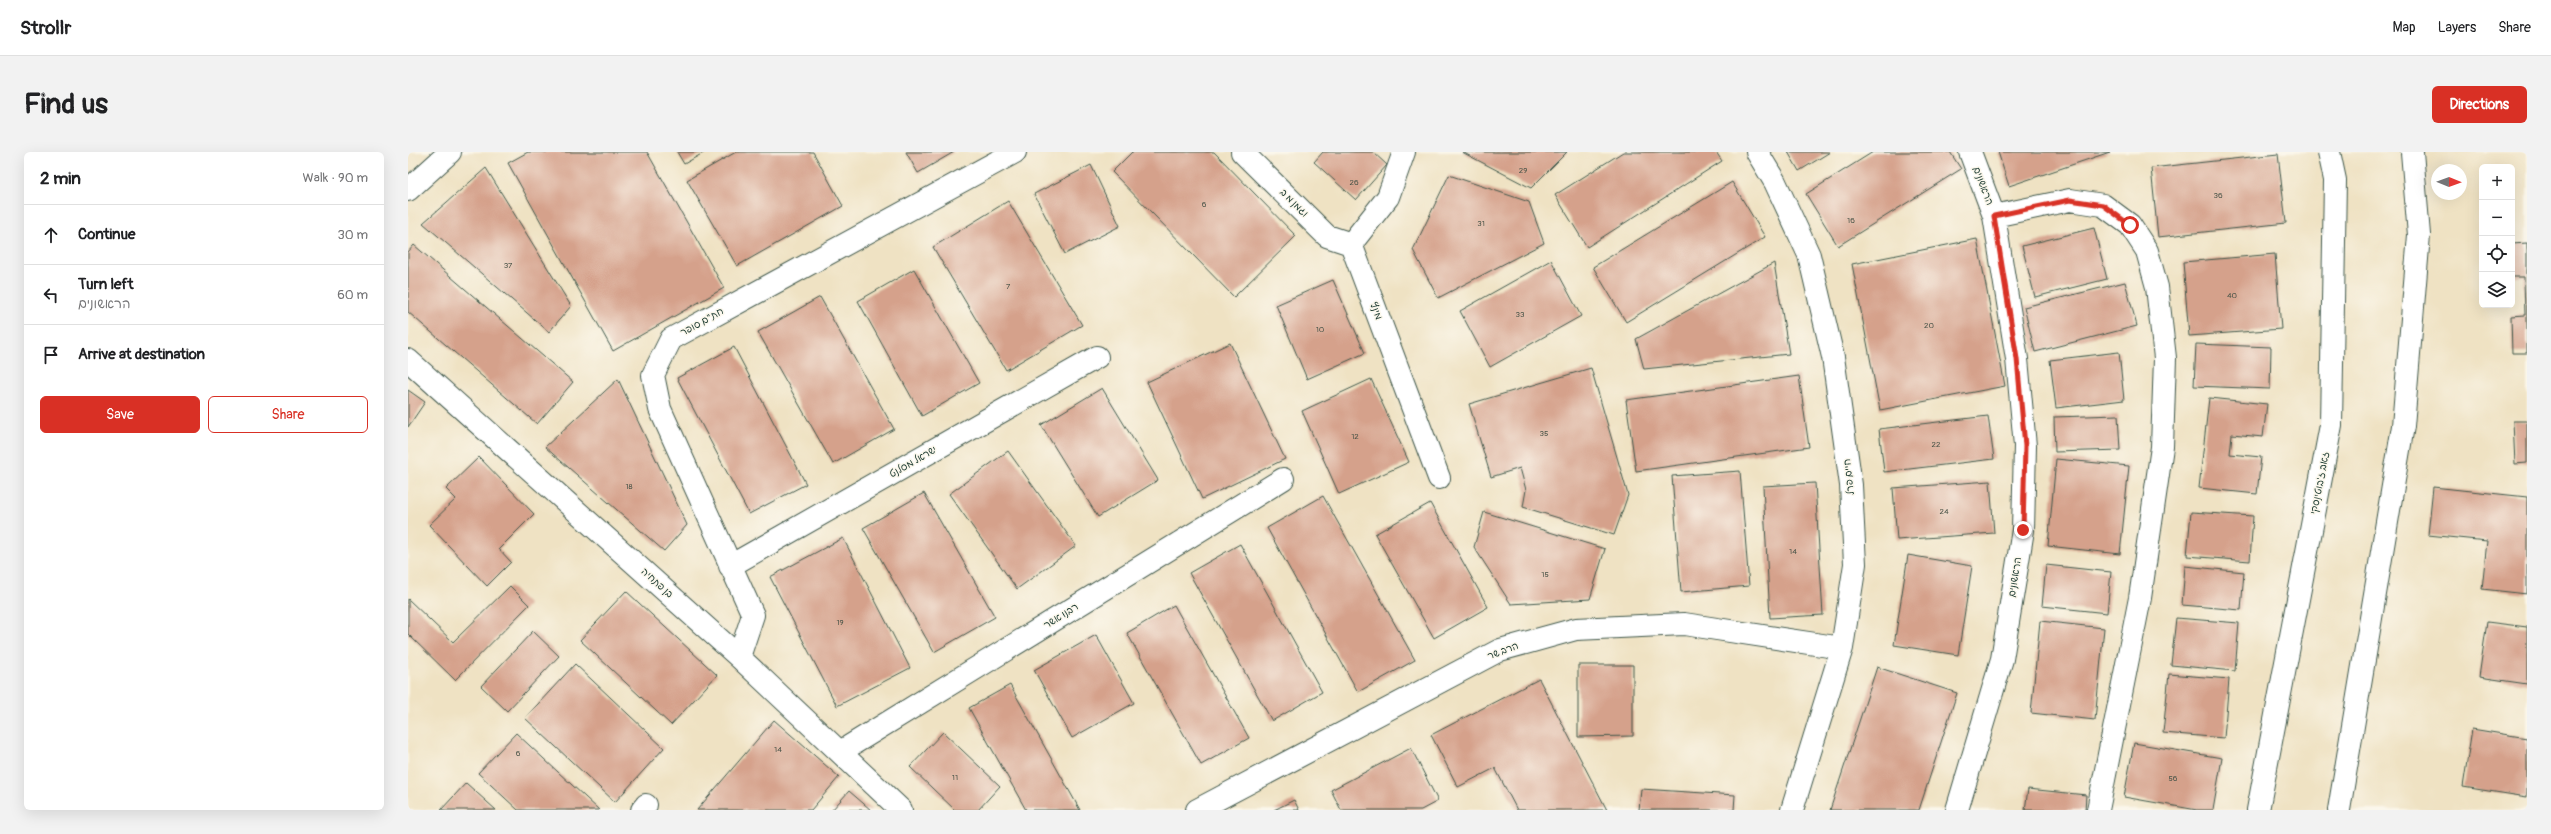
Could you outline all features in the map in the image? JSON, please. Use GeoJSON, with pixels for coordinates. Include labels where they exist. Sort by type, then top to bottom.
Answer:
{"type":"FeatureCollection","features":[{"type":"Feature","properties":{"kind":"street"},"geometry":{"type":"LineString","coordinates":[[408,190],[450,152]]}},
{"type":"Feature","properties":{"kind":"street","name":"חת\"ם סופר"},"geometry":{"type":"LineString","coordinates":[[739,657],[753,615],[660,409],[653,375],[671,340],[1015,152]]}},
{"type":"Feature","properties":{"kind":"street","name":"וגמן מ ב"},"geometry":{"type":"LineString","coordinates":[[1242,152],[1326,236],[1351,244]]}},
{"type":"Feature","properties":{"kind":"street"},"geometry":{"type":"LineString","coordinates":[[1351,244],[1388,197],[1404,152]]}},
{"type":"Feature","properties":{"kind":"street","name":"חיים פרל"},"geometry":{"type":"LineString","coordinates":[[1756,152],[1776,182],[1809,255],[1833,357],[1851,486],[1856,564],[1842,648],[1792,810]]}},
{"type":"Feature","properties":{"kind":"street","name":"הראשונים"},"geometry":{"type":"LineString","coordinates":[[1957,810],[2002,659],[2023,530],[2024,438],[2017,359],[1994,216],[1970,152]]}},
{"type":"Feature","properties":{"kind":"street","name":"זאב ז'בוטינסקי"},"geometry":{"type":"LineString","coordinates":[[2258,810],[2331,425],[2335,180],[2329,152]]}},
{"type":"Feature","properties":{"kind":"street"},"geometry":{"type":"LineString","coordinates":[[2338,810],[2403,426],[2419,235],[2412,152]]}},
{"type":"Feature","properties":{"kind":"street"},"geometry":{"type":"LineString","coordinates":[[1994,216],[2070,200],[2103,205],[2130,225],[2139,238],[2147,251],[2157,288],[2165,358],[2162,447],[2140,598],[2098,810]]}},
{"type":"Feature","properties":{"kind":"street","name":"מינץ"},"geometry":{"type":"LineString","coordinates":[[1351,244],[1439,478]]}},
{"type":"Feature","properties":{"kind":"street","name":"ישראל מסלנט"},"geometry":{"type":"LineString","coordinates":[[730,566],[1096,357]]}},
{"type":"Feature","properties":{"kind":"street","name":"בן פתחיה"},"geometry":{"type":"LineString","coordinates":[[408,360],[739,657],[901,810]]}},
{"type":"Feature","properties":{"kind":"street","name":"רבנו אשר"},"geometry":{"type":"LineString","coordinates":[[840,752],[1283,479]]}},
{"type":"Feature","properties":{"kind":"street","name":"הרב שר"},"geometry":{"type":"LineString","coordinates":[[1197,810],[1500,650],[1576,629],[1684,624],[1842,648]]}},
{"type":"Feature","properties":{"kind":"building"},"geometry":{"type":"Polygon","coordinates":[[[528,152],[647,152],[724,288],[613,351],[508,163],[528,152]]]}},
{"type":"Feature","properties":{"kind":"building"},"geometry":{"type":"Polygon","coordinates":[[[677,152],[705,152],[684,164],[677,152]]]}},
{"type":"Feature","properties":{"kind":"building"},"geometry":{"type":"Polygon","coordinates":[[[736,152],[813,152],[843,206],[737,266],[687,180],[736,152]]]}},
{"type":"Feature","properties":{"kind":"building"},"geometry":{"type":"Polygon","coordinates":[[[906,152],[954,152],[918,173],[906,152]]]}},
{"type":"Feature","properties":{"kind":"building"},"geometry":{"type":"Polygon","coordinates":[[[1132,152],[1214,152],[1296,236],[1234,297],[1112,172],[1132,152]]]}},
{"type":"Feature","properties":{"kind":"building"},"geometry":{"type":"Polygon","coordinates":[[[1323,152],[1373,152],[1387,165],[1356,200],[1314,162],[1323,152]]]}},
{"type":"Feature","properties":{"kind":"building"},"geometry":{"type":"Polygon","coordinates":[[[1462,152],[1567,152],[1531,188],[1462,152]]]}},
{"type":"Feature","properties":{"kind":"building"},"geometry":{"type":"Polygon","coordinates":[[[1623,152],[1716,152],[1722,161],[1587,247],[1555,195],[1623,152]]]}},
{"type":"Feature","properties":{"kind":"building"},"geometry":{"type":"Polygon","coordinates":[[[1788,152],[1830,152],[1799,171],[1788,152]]]}},
{"type":"Feature","properties":{"kind":"building"},"geometry":{"type":"Polygon","coordinates":[[[1873,152],[1950,152],[1961,169],[1838,246],[1806,194],[1873,152]]]}},
{"type":"Feature","properties":{"kind":"building"},"geometry":{"type":"Polygon","coordinates":[[[1998,152],[2110,152],[2009,186],[1998,152]]]}},
{"type":"Feature","properties":{"kind":"building"},"geometry":{"type":"Polygon","coordinates":[[[2278,154],[2286,223],[2158,237],[2151,168],[2278,154]]]}},
{"type":"Feature","properties":{"kind":"building"},"geometry":{"type":"Polygon","coordinates":[[[1091,165],[1120,226],[1065,254],[1034,194],[1091,165]]]}},
{"type":"Feature","properties":{"kind":"building"},"geometry":{"type":"Polygon","coordinates":[[[486,168],[571,306],[549,332],[423,223],[486,168]]]}},
{"type":"Feature","properties":{"kind":"building"},"geometry":{"type":"Polygon","coordinates":[[[1449,175],[1529,202],[1544,243],[1438,298],[1413,250],[1449,175]]]}},
{"type":"Feature","properties":{"kind":"building"},"geometry":{"type":"Polygon","coordinates":[[[1732,182],[1765,237],[1626,322],[1593,267],[1732,182]]]}},
{"type":"Feature","properties":{"kind":"building"},"geometry":{"type":"Polygon","coordinates":[[[1008,201],[1082,325],[1006,370],[933,247],[1008,201]]]}},
{"type":"Feature","properties":{"kind":"building"},"geometry":{"type":"Polygon","coordinates":[[[2094,228],[2107,279],[2035,297],[2022,246],[2094,228]]]}},
{"type":"Feature","properties":{"kind":"building"},"geometry":{"type":"Polygon","coordinates":[[[1977,239],[2005,386],[1880,410],[1852,264],[1977,239]]]}},
{"type":"Feature","properties":{"kind":"building"},"geometry":{"type":"Polygon","coordinates":[[[2527,243],[2527,353],[2512,353],[2511,316],[2525,315],[2524,277],[2515,277],[2515,244],[2527,243]]]}},
{"type":"Feature","properties":{"kind":"building"},"geometry":{"type":"Polygon","coordinates":[[[414,245],[573,382],[537,424],[408,312],[408,252],[414,245]]]}},
{"type":"Feature","properties":{"kind":"building"},"geometry":{"type":"Polygon","coordinates":[[[2275,254],[2281,329],[2189,336],[2183,262],[2275,254]]]}},
{"type":"Feature","properties":{"kind":"building"},"geometry":{"type":"Polygon","coordinates":[[[1551,260],[1581,316],[1490,367],[1460,311],[1551,260]]]}},
{"type":"Feature","properties":{"kind":"building"},"geometry":{"type":"Polygon","coordinates":[[[1774,263],[1789,354],[1644,369],[1636,339],[1774,263]]]}},
{"type":"Feature","properties":{"kind":"building"},"geometry":{"type":"Polygon","coordinates":[[[914,269],[979,383],[922,416],[858,301],[914,269]]]}},
{"type":"Feature","properties":{"kind":"building"},"geometry":{"type":"Polygon","coordinates":[[[1333,280],[1365,353],[1307,379],[1276,305],[1333,280]]]}},
{"type":"Feature","properties":{"kind":"building"},"geometry":{"type":"Polygon","coordinates":[[[2125,282],[2137,326],[2035,352],[2024,307],[2125,282]]]}},
{"type":"Feature","properties":{"kind":"building"},"geometry":{"type":"Polygon","coordinates":[[[820,297],[894,429],[833,464],[758,332],[820,297]]]}},
{"type":"Feature","properties":{"kind":"building"},"geometry":{"type":"Polygon","coordinates":[[[1230,343],[1285,459],[1202,499],[1147,382],[1230,343]]]}},
{"type":"Feature","properties":{"kind":"building"},"geometry":{"type":"Polygon","coordinates":[[[2196,344],[2271,347],[2270,389],[2194,386],[2196,344]]]}},
{"type":"Feature","properties":{"kind":"building"},"geometry":{"type":"Polygon","coordinates":[[[734,347],[806,484],[749,514],[677,378],[734,347]]]}},
{"type":"Feature","properties":{"kind":"building"},"geometry":{"type":"Polygon","coordinates":[[[2119,352],[2124,400],[2056,408],[2050,360],[2119,352]]]}},
{"type":"Feature","properties":{"kind":"building"},"geometry":{"type":"Polygon","coordinates":[[[1591,368],[1628,495],[1614,535],[1523,507],[1526,490],[1520,468],[1491,477],[1469,404],[1591,368]]]}},
{"type":"Feature","properties":{"kind":"building"},"geometry":{"type":"Polygon","coordinates":[[[1799,376],[1809,447],[1636,471],[1626,400],[1799,376]]]}},
{"type":"Feature","properties":{"kind":"building"},"geometry":{"type":"Polygon","coordinates":[[[618,379],[687,525],[664,551],[545,447],[618,379]]]}},
{"type":"Feature","properties":{"kind":"building"},"geometry":{"type":"Polygon","coordinates":[[[1371,379],[1409,462],[1339,494],[1302,411],[1371,379]]]}},
{"type":"Feature","properties":{"kind":"building"},"geometry":{"type":"Polygon","coordinates":[[[1102,388],[1158,480],[1098,517],[1041,425],[1102,388]]]}},
{"type":"Feature","properties":{"kind":"building"},"geometry":{"type":"Polygon","coordinates":[[[408,390],[425,402],[408,427],[408,390]]]}},
{"type":"Feature","properties":{"kind":"building"},"geometry":{"type":"Polygon","coordinates":[[[2209,398],[2267,404],[2263,437],[2232,434],[2230,454],[2261,457],[2257,494],[2199,488],[2209,398]]]}},
{"type":"Feature","properties":{"kind":"building"},"geometry":{"type":"Polygon","coordinates":[[[2118,415],[2120,450],[2055,452],[2054,417],[2118,415]]]}},
{"type":"Feature","properties":{"kind":"building"},"geometry":{"type":"Polygon","coordinates":[[[1988,416],[1994,459],[1884,472],[1879,429],[1988,416]]]}},
{"type":"Feature","properties":{"kind":"building"},"geometry":{"type":"Polygon","coordinates":[[[2513,421],[2527,421],[2527,463],[2515,464],[2513,421]]]}},
{"type":"Feature","properties":{"kind":"building"},"geometry":{"type":"Polygon","coordinates":[[[1008,451],[1076,546],[1017,589],[949,494],[1008,451]]]}},
{"type":"Feature","properties":{"kind":"building"},"geometry":{"type":"Polygon","coordinates":[[[479,457],[534,514],[499,549],[511,562],[487,586],[429,525],[456,499],[446,489],[479,457]]]}},
{"type":"Feature","properties":{"kind":"building"},"geometry":{"type":"Polygon","coordinates":[[[2056,459],[2129,466],[2120,554],[2048,546],[2056,459]]]}},
{"type":"Feature","properties":{"kind":"building"},"geometry":{"type":"Polygon","coordinates":[[[1740,471],[1749,586],[1681,592],[1672,476],[1740,471]]]}},
{"type":"Feature","properties":{"kind":"building"},"geometry":{"type":"Polygon","coordinates":[[[1990,481],[1994,533],[1897,540],[1893,488],[1990,481]]]}},
{"type":"Feature","properties":{"kind":"building"},"geometry":{"type":"Polygon","coordinates":[[[1815,483],[1823,615],[1770,618],[1763,486],[1815,483]]]}},
{"type":"Feature","properties":{"kind":"building"},"geometry":{"type":"Polygon","coordinates":[[[2433,487],[2527,497],[2527,594],[2482,589],[2487,541],[2428,535],[2433,487]]]}},
{"type":"Feature","properties":{"kind":"building"},"geometry":{"type":"Polygon","coordinates":[[[924,493],[995,617],[934,652],[863,528],[924,493]]]}},
{"type":"Feature","properties":{"kind":"building"},"geometry":{"type":"Polygon","coordinates":[[[1323,496],[1415,660],[1358,692],[1267,528],[1323,496]]]}},
{"type":"Feature","properties":{"kind":"building"},"geometry":{"type":"Polygon","coordinates":[[[1430,503],[1488,607],[1434,638],[1375,534],[1430,503]]]}},
{"type":"Feature","properties":{"kind":"building"},"geometry":{"type":"Polygon","coordinates":[[[1484,512],[1605,549],[1590,599],[1511,604],[1474,547],[1484,512]]]}},
{"type":"Feature","properties":{"kind":"building"},"geometry":{"type":"Polygon","coordinates":[[[2191,512],[2253,516],[2250,561],[2187,556],[2191,512]]]}},
{"type":"Feature","properties":{"kind":"building"},"geometry":{"type":"Polygon","coordinates":[[[843,538],[910,668],[837,706],[770,577],[843,538]]]}},
{"type":"Feature","properties":{"kind":"building"},"geometry":{"type":"Polygon","coordinates":[[[1240,544],[1322,692],[1272,721],[1189,573],[1240,544]]]}},
{"type":"Feature","properties":{"kind":"building"},"geometry":{"type":"Polygon","coordinates":[[[1908,555],[1972,566],[1958,655],[1894,645],[1908,555]]]}},
{"type":"Feature","properties":{"kind":"building"},"geometry":{"type":"Polygon","coordinates":[[[2046,565],[2111,572],[2107,613],[2042,606],[2046,565]]]}},
{"type":"Feature","properties":{"kind":"building"},"geometry":{"type":"Polygon","coordinates":[[[2185,566],[2244,572],[2241,610],[2182,605],[2185,566]]]}},
{"type":"Feature","properties":{"kind":"building"},"geometry":{"type":"Polygon","coordinates":[[[510,586],[529,605],[455,680],[408,634],[408,599],[453,642],[510,586]]]}},
{"type":"Feature","properties":{"kind":"building"},"geometry":{"type":"Polygon","coordinates":[[[626,591],[717,675],[671,725],[580,640],[626,591]]]}},
{"type":"Feature","properties":{"kind":"building"},"geometry":{"type":"Polygon","coordinates":[[[1174,605],[1249,738],[1201,765],[1127,633],[1174,605]]]}},
{"type":"Feature","properties":{"kind":"building"},"geometry":{"type":"Polygon","coordinates":[[[2176,618],[2239,623],[2235,671],[2171,665],[2176,618]]]}},
{"type":"Feature","properties":{"kind":"building"},"geometry":{"type":"Polygon","coordinates":[[[2040,621],[2104,628],[2095,720],[2031,713],[2040,621]]]}},
{"type":"Feature","properties":{"kind":"building"},"geometry":{"type":"Polygon","coordinates":[[[2487,622],[2527,627],[2527,684],[2479,677],[2487,622]]]}},
{"type":"Feature","properties":{"kind":"building"},"geometry":{"type":"Polygon","coordinates":[[[533,631],[559,656],[507,711],[481,686],[533,631]]]}},
{"type":"Feature","properties":{"kind":"building"},"geometry":{"type":"Polygon","coordinates":[[[1096,635],[1134,703],[1072,738],[1034,670],[1096,635]]]}},
{"type":"Feature","properties":{"kind":"building"},"geometry":{"type":"Polygon","coordinates":[[[575,664],[664,748],[615,802],[525,718],[575,664]]]}},
{"type":"Feature","properties":{"kind":"building"},"geometry":{"type":"Polygon","coordinates":[[[1578,665],[1633,665],[1633,736],[1578,737],[1578,665]]]}},
{"type":"Feature","properties":{"kind":"building"},"geometry":{"type":"Polygon","coordinates":[[[1877,667],[1957,693],[1919,810],[1830,810],[1877,667]]]}},
{"type":"Feature","properties":{"kind":"building"},"geometry":{"type":"Polygon","coordinates":[[[2169,674],[2229,679],[2224,738],[2163,733],[2169,674]]]}},
{"type":"Feature","properties":{"kind":"building"},"geometry":{"type":"Polygon","coordinates":[[[1539,679],[1607,810],[1517,810],[1495,768],[1458,787],[1431,735],[1539,679]]]}},
{"type":"Feature","properties":{"kind":"building"},"geometry":{"type":"Polygon","coordinates":[[[1010,685],[1080,810],[1026,810],[969,708],[1010,685]]]}},
{"type":"Feature","properties":{"kind":"building"},"geometry":{"type":"Polygon","coordinates":[[[774,720],[839,777],[811,810],[697,810],[774,720]]]}},
{"type":"Feature","properties":{"kind":"building"},"geometry":{"type":"Polygon","coordinates":[[[2472,729],[2527,738],[2527,797],[2463,787],[2472,729]]]}},
{"type":"Feature","properties":{"kind":"building"},"geometry":{"type":"Polygon","coordinates":[[[943,732],[1000,786],[978,810],[955,810],[910,767],[943,732]]]}},
{"type":"Feature","properties":{"kind":"building"},"geometry":{"type":"Polygon","coordinates":[[[516,733],[599,810],[518,810],[478,773],[516,733]]]}},
{"type":"Feature","properties":{"kind":"building"},"geometry":{"type":"Polygon","coordinates":[[[2134,743],[2222,758],[2213,810],[2197,810],[2124,797],[2134,743]]]}},
{"type":"Feature","properties":{"kind":"building"},"geometry":{"type":"Polygon","coordinates":[[[1411,748],[1438,801],[1421,810],[1341,810],[1331,790],[1411,748]]]}},
{"type":"Feature","properties":{"kind":"building"},"geometry":{"type":"Polygon","coordinates":[[[466,783],[496,810],[441,810],[466,783]]]}},
{"type":"Feature","properties":{"kind":"building"},"geometry":{"type":"Polygon","coordinates":[[[1641,789],[1735,795],[1734,810],[1639,810],[1641,789]]]}},
{"type":"Feature","properties":{"kind":"building"},"geometry":{"type":"Polygon","coordinates":[[[2028,789],[2086,795],[2085,810],[2025,810],[2028,789]]]}},
{"type":"Feature","properties":{"kind":"building"},"geometry":{"type":"Polygon","coordinates":[[[849,791],[871,810],[832,810],[849,791]]]}},
{"type":"Feature","properties":{"kind":"building"},"geometry":{"type":"Polygon","coordinates":[[[1294,800],[1299,810],[1274,810],[1294,800]]]}},
{"type":"Feature","properties":{"kind":"route"},"geometry":{"type":"LineString","coordinates":[[2023,530],[2025,446],[2017,359],[1994,216],[2070,200],[2103,205],[2130,225]]}}]}
